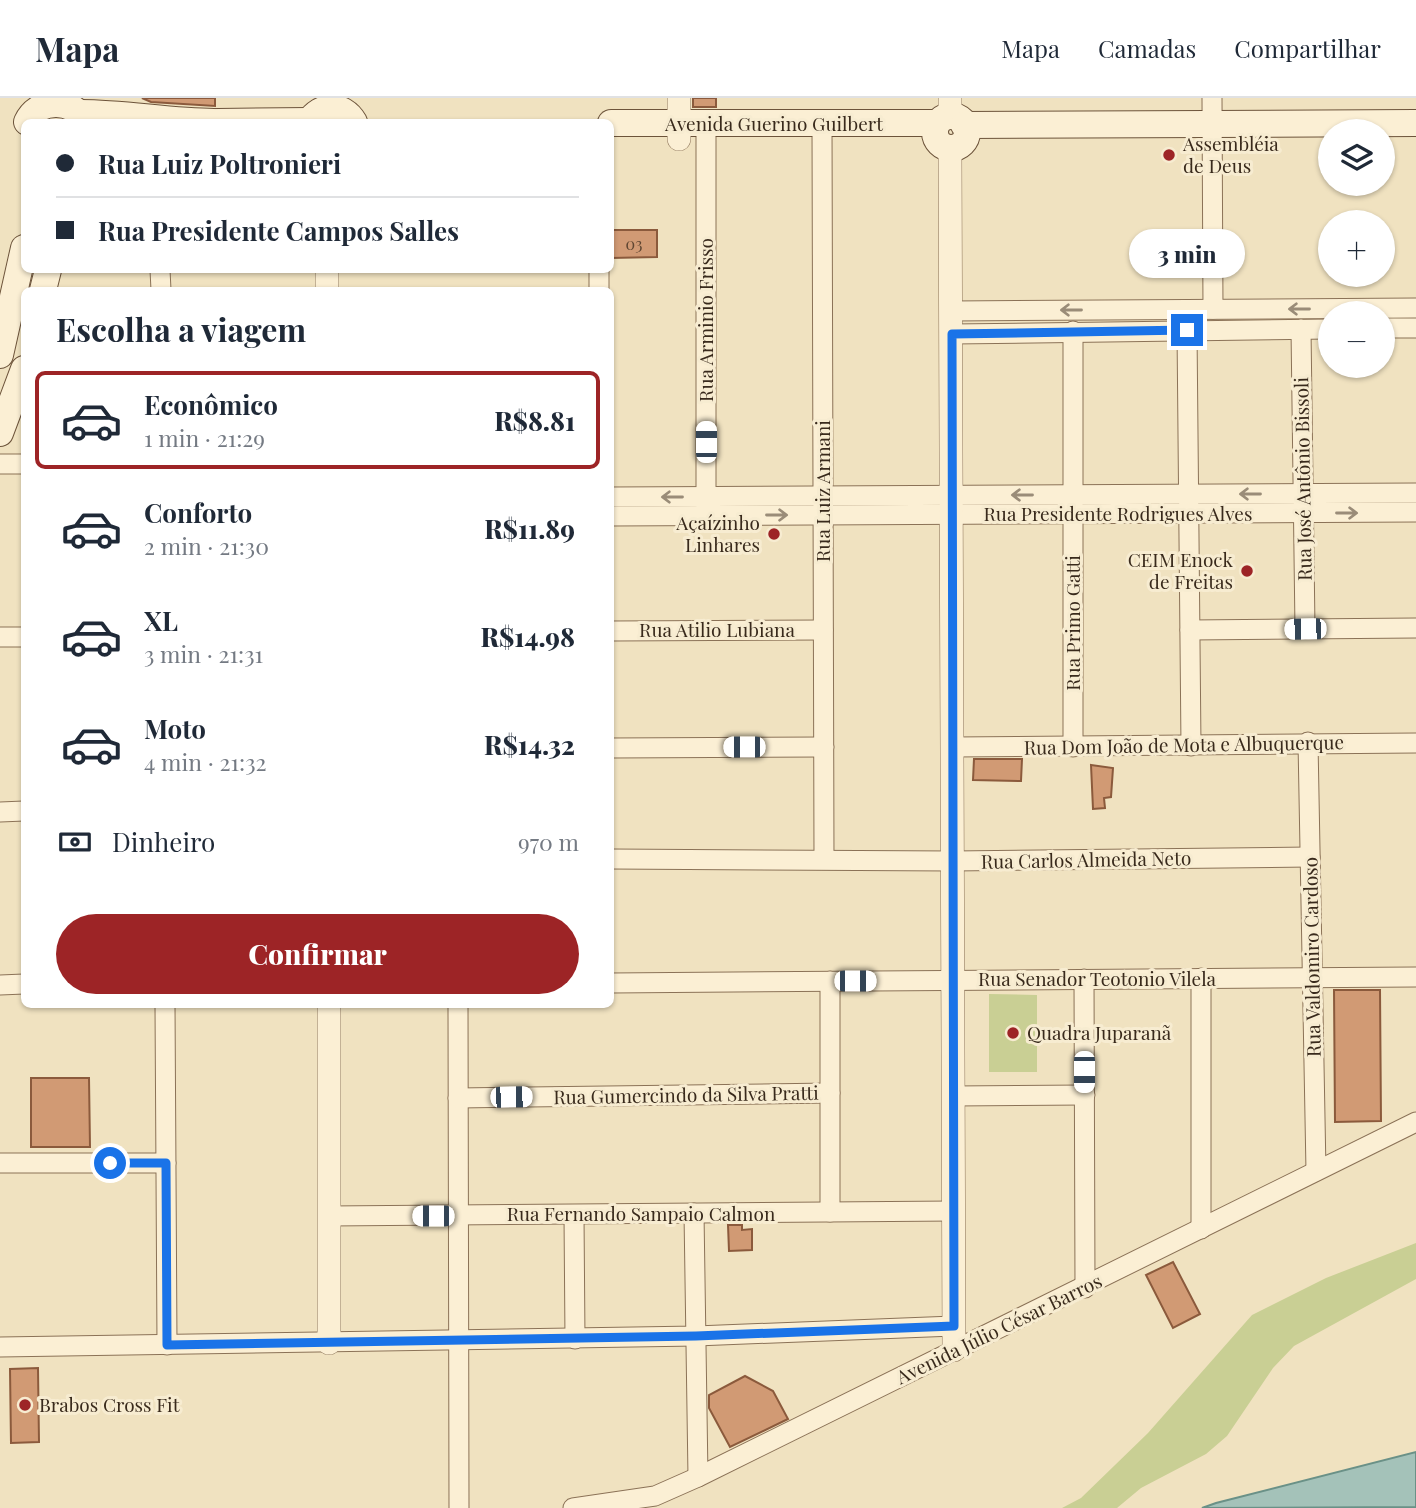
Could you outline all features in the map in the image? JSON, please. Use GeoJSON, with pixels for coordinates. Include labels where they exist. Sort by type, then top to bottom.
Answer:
{"type":"FeatureCollection","features":[{"type":"Feature","properties":{"kind":"main road"},"geometry":{"type":"LineString","coordinates":[[118,98],[161,119]]}},
{"type":"Feature","properties":{"kind":"main road"},"geometry":{"type":"LineString","coordinates":[[33,109],[43,103],[59,100],[79,110],[148,119]]}},
{"type":"Feature","properties":{"kind":"main road"},"geometry":{"type":"LineString","coordinates":[[250,119],[340,109],[352,119]]}},
{"type":"Feature","properties":{"kind":"main road","name":"Avenida Guerino Guilbert"},"geometry":{"type":"LineString","coordinates":[[614,138],[679,120]]}},
{"type":"Feature","properties":{"kind":"main road","name":"Avenida Guerino Guilbert"},"geometry":{"type":"LineString","coordinates":[[614,124],[679,120],[706,131],[822,131],[1212,120],[1416,123]]}},
{"type":"Feature","properties":{"kind":"main road","name":"Avenida Guerino Guilbert"},"geometry":{"type":"LineString","coordinates":[[1212,120],[1318,137]]}},
{"type":"Feature","properties":{"kind":"main road"},"geometry":{"type":"LineString","coordinates":[[1395,139],[1416,139]]}},
{"type":"Feature","properties":{"kind":"main road"},"geometry":{"type":"LineString","coordinates":[[0,355],[21,261]]}},
{"type":"Feature","properties":{"kind":"main road"},"geometry":{"type":"LineString","coordinates":[[0,433],[21,377]]}},
{"type":"Feature","properties":{"kind":"street"},"geometry":{"type":"LineString","coordinates":[[1212,120],[1213,309]]}},
{"type":"Feature","properties":{"kind":"street"},"geometry":{"type":"LineString","coordinates":[[950,127],[954,1350]]}},
{"type":"Feature","properties":{"kind":"street","name":"Rua Arminio Frisso"},"geometry":{"type":"LineString","coordinates":[[706,131],[706,506]]}},
{"type":"Feature","properties":{"kind":"street","name":"Rua Luiz Armani"},"geometry":{"type":"LineString","coordinates":[[822,131],[824,859]]}},
{"type":"Feature","properties":{"kind":"street"},"geometry":{"type":"LineString","coordinates":[[952,322],[1213,309],[1416,308]]}},
{"type":"Feature","properties":{"kind":"street"},"geometry":{"type":"LineString","coordinates":[[952,322],[1073,331],[1318,329]]}},
{"type":"Feature","properties":{"kind":"street"},"geometry":{"type":"LineString","coordinates":[[1395,328],[1416,328]]}},
{"type":"Feature","properties":{"kind":"street","name":"Rua José Antônio Bissoli"},"geometry":{"type":"LineString","coordinates":[[1301,329],[1305,629]]}},
{"type":"Feature","properties":{"kind":"street"},"geometry":{"type":"LineString","coordinates":[[1187,330],[1191,746]]}},
{"type":"Feature","properties":{"kind":"street","name":"Rua Primo Gatti"},"geometry":{"type":"LineString","coordinates":[[1073,331],[1073,747]]}},
{"type":"Feature","properties":{"kind":"street"},"geometry":{"type":"LineString","coordinates":[[0,464],[21,464]]}},
{"type":"Feature","properties":{"kind":"street","name":"Rua Presidente Rodrigues Alves"},"geometry":{"type":"LineString","coordinates":[[614,516],[706,506],[1303,503],[1416,493]]}},
{"type":"Feature","properties":{"kind":"street","name":"Rua Presidente Rodrigues Alves"},"geometry":{"type":"LineString","coordinates":[[614,497],[706,506]]}},
{"type":"Feature","properties":{"kind":"street","name":"Rua Presidente Rodrigues Alves"},"geometry":{"type":"LineString","coordinates":[[1303,503],[1416,512]]}},
{"type":"Feature","properties":{"kind":"street"},"geometry":{"type":"LineString","coordinates":[[1190,630],[1416,628]]}},
{"type":"Feature","properties":{"kind":"street","name":"Rua Atilio Lubiana"},"geometry":{"type":"LineString","coordinates":[[614,631],[823,630]]}},
{"type":"Feature","properties":{"kind":"street"},"geometry":{"type":"LineString","coordinates":[[0,637],[21,636]]}},
{"type":"Feature","properties":{"kind":"street","name":"Rua Valdomiro Cardoso"},"geometry":{"type":"LineString","coordinates":[[1308,743],[1316,1171]]}},
{"type":"Feature","properties":{"kind":"street","name":"Rua Dom João de Mota e Albuquerque"},"geometry":{"type":"LineString","coordinates":[[953,747],[1416,743]]}},
{"type":"Feature","properties":{"kind":"street"},"geometry":{"type":"LineString","coordinates":[[614,748],[824,747]]}},
{"type":"Feature","properties":{"kind":"street"},"geometry":{"type":"LineString","coordinates":[[0,812],[21,811]]}},
{"type":"Feature","properties":{"kind":"street","name":"Rua Carlos Almeida Neto"},"geometry":{"type":"LineString","coordinates":[[614,859],[953,861],[1310,857]]}},
{"type":"Feature","properties":{"kind":"street","name":"Rua Senador Teotonio Vilela"},"geometry":{"type":"LineString","coordinates":[[614,983],[1416,977]]}},
{"type":"Feature","properties":{"kind":"street"},"geometry":{"type":"LineString","coordinates":[[1201,978],[1202,1229]]}},
{"type":"Feature","properties":{"kind":"street"},"geometry":{"type":"LineString","coordinates":[[1084,979],[1085,1287]]}},
{"type":"Feature","properties":{"kind":"street"},"geometry":{"type":"LineString","coordinates":[[830,981],[830,1212]]}},
{"type":"Feature","properties":{"kind":"street"},"geometry":{"type":"LineString","coordinates":[[0,985],[21,984]]}},
{"type":"Feature","properties":{"kind":"street"},"geometry":{"type":"LineString","coordinates":[[165,1008],[167,1345]]}},
{"type":"Feature","properties":{"kind":"street"},"geometry":{"type":"LineString","coordinates":[[329,1008],[329,1343]]}},
{"type":"Feature","properties":{"kind":"street"},"geometry":{"type":"LineString","coordinates":[[458,1008],[459,1508]]}},
{"type":"Feature","properties":{"kind":"street","name":"Rua Gumercindo da Silva Pratti"},"geometry":{"type":"LineString","coordinates":[[458,1098],[830,1093]]}},
{"type":"Feature","properties":{"kind":"street"},"geometry":{"type":"LineString","coordinates":[[953,1096],[1085,1095]]}},
{"type":"Feature","properties":{"kind":"street","name":"Avenida Júlio César Barros"},"geometry":{"type":"LineString","coordinates":[[573,1508],[655,1502],[698,1477],[1416,1122]]}},
{"type":"Feature","properties":{"kind":"street"},"geometry":{"type":"LineString","coordinates":[[0,1163],[166,1163]]}},
{"type":"Feature","properties":{"kind":"street","name":"Rua Fernando Sampaio Calmon"},"geometry":{"type":"LineString","coordinates":[[329,1216],[954,1211]]}},
{"type":"Feature","properties":{"kind":"street"},"geometry":{"type":"LineString","coordinates":[[694,1213],[698,1477]]}},
{"type":"Feature","properties":{"kind":"street"},"geometry":{"type":"LineString","coordinates":[[574,1214],[575,1339]]}},
{"type":"Feature","properties":{"kind":"street"},"geometry":{"type":"LineString","coordinates":[[0,1347],[575,1339],[954,1326]]}},
{"type":"Feature","properties":{"kind":"green space","name":"Quadra Juparanã"},"geometry":{"type":"Polygon","coordinates":[[[989,994],[1037,995],[1037,1072],[989,1072],[989,994]]]}},
{"type":"Feature","properties":{"kind":"green space"},"geometry":{"type":"Polygon","coordinates":[[[1416,1243],[1416,1279],[1294,1346],[1273,1368],[1227,1436],[1206,1454],[1141,1488],[1117,1508],[1062,1508],[1081,1498],[1148,1433],[1252,1315],[1326,1278],[1416,1243]]]}},
{"type":"Feature","properties":{"kind":"water"},"geometry":{"type":"Polygon","coordinates":[[[1416,1452],[1416,1507],[1202,1508],[1216,1503],[1416,1452]]]}},
{"type":"Feature","properties":{"kind":"building"},"geometry":{"type":"Polygon","coordinates":[[[142,98],[215,98],[215,106],[151,102],[142,98]]]}},
{"type":"Feature","properties":{"kind":"building"},"geometry":{"type":"Polygon","coordinates":[[[693,98],[716,98],[716,107],[693,107],[693,98]]]}},
{"type":"Feature","properties":{"kind":"building"},"geometry":{"type":"Polygon","coordinates":[[[614,230],[657,230],[657,257],[614,258],[614,230]]]}},
{"type":"Feature","properties":{"kind":"building"},"geometry":{"type":"Polygon","coordinates":[[[974,759],[1022,759],[1021,781],[973,780],[974,759]]]}},
{"type":"Feature","properties":{"kind":"building"},"geometry":{"type":"Polygon","coordinates":[[[1091,765],[1113,768],[1111,797],[1104,798],[1105,808],[1093,809],[1091,765]]]}},
{"type":"Feature","properties":{"kind":"building"},"geometry":{"type":"Polygon","coordinates":[[[1334,990],[1380,990],[1381,1121],[1335,1122],[1334,990]]]}},
{"type":"Feature","properties":{"kind":"building"},"geometry":{"type":"Polygon","coordinates":[[[31,1078],[89,1078],[90,1147],[31,1147],[31,1078]]]}},
{"type":"Feature","properties":{"kind":"building"},"geometry":{"type":"Polygon","coordinates":[[[728,1225],[742,1225],[742,1230],[752,1229],[752,1250],[729,1251],[728,1225]]]}},
{"type":"Feature","properties":{"kind":"building"},"geometry":{"type":"Polygon","coordinates":[[[1173,1262],[1200,1314],[1173,1328],[1146,1275],[1173,1262]]]}},
{"type":"Feature","properties":{"kind":"building","name":"Brabos Cross Fit"},"geometry":{"type":"Polygon","coordinates":[[[38,1368],[39,1442],[11,1443],[10,1369],[38,1368]]]}},
{"type":"Feature","properties":{"kind":"building"},"geometry":{"type":"Polygon","coordinates":[[[745,1376],[773,1391],[788,1419],[730,1447],[709,1408],[709,1395],[745,1376]]]}},
{"type":"Feature","properties":{"kind":"place","name":"Assembléia de Deus"},"geometry":{"type":"Point","coordinates":[1169,155]}},
{"type":"Feature","properties":{"kind":"place","name":"Açaízinho Linhares"},"geometry":{"type":"Point","coordinates":[774,534]}},
{"type":"Feature","properties":{"kind":"place","name":"CEIM Enock de Freitas"},"geometry":{"type":"Point","coordinates":[1247,571]}},
{"type":"Feature","properties":{"kind":"place","name":"Quadra Juparanã"},"geometry":{"type":"Point","coordinates":[1013,1033]}},
{"type":"Feature","properties":{"kind":"place","name":"Brabos Cross Fit"},"geometry":{"type":"Point","coordinates":[25,1405]}},
{"type":"Feature","properties":{"kind":"route"},"geometry":{"type":"LineString","coordinates":[[110,1163],[166,1163],[167,1345],[696,1336],[954,1326],[952,334],[1187,330]]}}]}
